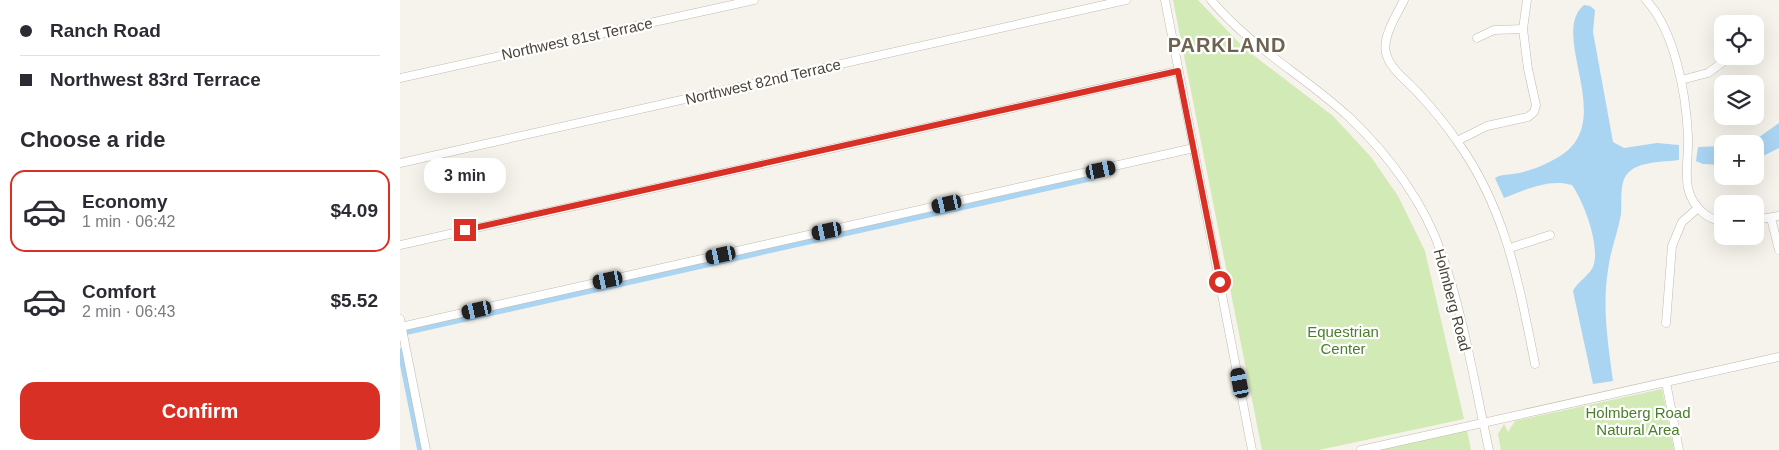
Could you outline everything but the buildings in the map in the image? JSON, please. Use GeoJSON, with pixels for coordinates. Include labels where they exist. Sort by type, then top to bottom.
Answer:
{"type":"FeatureCollection","features":[{"type":"Feature","properties":{"kind":"street","name":"Northwest 81st Terrace"},"geometry":{"type":"LineString","coordinates":[[400,78],[754,0]]}},
{"type":"Feature","properties":{"kind":"street","name":"Northwest 82nd Terrace"},"geometry":{"type":"LineString","coordinates":[[400,163],[1126,0]]}},
{"type":"Feature","properties":{"kind":"street"},"geometry":{"type":"LineString","coordinates":[[1165,0],[1252,450]]}},
{"type":"Feature","properties":{"kind":"street","name":"Holmberg Road"},"geometry":{"type":"LineString","coordinates":[[1211,0],[1248,38],[1350,118],[1392,165],[1413,196],[1442,253],[1489,450]]}},
{"type":"Feature","properties":{"kind":"street"},"geometry":{"type":"LineString","coordinates":[[1404,0],[1385,42],[1386,53],[1390,64],[1419,94],[1457,141],[1498,216],[1510,248],[1535,364]]}},
{"type":"Feature","properties":{"kind":"street"},"geometry":{"type":"LineString","coordinates":[[1457,141],[1487,126],[1528,117],[1534,112],[1536,105],[1528,69],[1523,29],[1527,0]]}},
{"type":"Feature","properties":{"kind":"street"},"geometry":{"type":"LineString","coordinates":[[1646,0],[1655,9],[1664,26],[1681,80],[1688,137],[1688,186],[1698,208],[1706,216],[1714,218]]}},
{"type":"Feature","properties":{"kind":"street"},"geometry":{"type":"LineString","coordinates":[[1477,38],[1494,30],[1523,29]]}},
{"type":"Feature","properties":{"kind":"street"},"geometry":{"type":"LineString","coordinates":[[1681,80],[1708,73],[1719,65]]}},
{"type":"Feature","properties":{"kind":"street"},"geometry":{"type":"LineString","coordinates":[[400,245],[1178,71]]}},
{"type":"Feature","properties":{"kind":"street"},"geometry":{"type":"LineString","coordinates":[[426,450],[400,324],[1194,148]]}},
{"type":"Feature","properties":{"kind":"street"},"geometry":{"type":"LineString","coordinates":[[1666,323],[1671,247],[1682,222],[1698,208]]}},
{"type":"Feature","properties":{"kind":"street"},"geometry":{"type":"LineString","coordinates":[[1775,217],[1779,250]]}},
{"type":"Feature","properties":{"kind":"street"},"geometry":{"type":"LineString","coordinates":[[1510,248],[1550,235]]}},
{"type":"Feature","properties":{"kind":"street"},"geometry":{"type":"LineString","coordinates":[[1361,450],[1779,357]]}},
{"type":"Feature","properties":{"kind":"street"},"geometry":{"type":"LineString","coordinates":[[1666,382],[1679,450]]}},
{"type":"Feature","properties":{"kind":"green space","name":"Equestrian Center"},"geometry":{"type":"Polygon","coordinates":[[[1173,0],[1198,0],[1244,48],[1333,116],[1371,157],[1398,196],[1425,251],[1464,419],[1319,450],[1262,450],[1173,0]]]}},
{"type":"Feature","properties":{"kind":"green space","name":"Holmberg Road Natural Area"},"geometry":{"type":"Polygon","coordinates":[[[1662,389],[1674,450],[1501,450],[1498,434],[1504,424],[1508,432],[1515,421],[1662,389]]]}},
{"type":"Feature","properties":{"kind":"green space"},"geometry":{"type":"Polygon","coordinates":[[[1467,430],[1471,450],[1375,450],[1467,430]]]}},
{"type":"Feature","properties":{"kind":"water"},"geometry":{"type":"Polygon","coordinates":[[[1584,5],[1590,6],[1595,10],[1593,32],[1613,142],[1624,148],[1657,143],[1679,145],[1679,160],[1638,166],[1628,173],[1623,182],[1621,214],[1606,284],[1606,326],[1613,381],[1593,384],[1573,291],[1593,267],[1595,248],[1590,225],[1577,193],[1572,185],[1555,183],[1537,186],[1504,198],[1495,178],[1546,164],[1563,154],[1577,138],[1583,120],[1583,99],[1573,35],[1575,18],[1584,5]]]}},
{"type":"Feature","properties":{"kind":"water"},"geometry":{"type":"Polygon","coordinates":[[[1779,123],[1779,148],[1764,156],[1764,135],[1762,135],[1779,123]]]}},
{"type":"Feature","properties":{"kind":"water"},"geometry":{"type":"Polygon","coordinates":[[[1714,146],[1714,165],[1703,164],[1696,161],[1698,147],[1714,146]]]}},
{"type":"Feature","properties":{"kind":"waterway"},"geometry":{"type":"LineString","coordinates":[[407,332],[1093,178]]}},
{"type":"Feature","properties":{"kind":"waterway"},"geometry":{"type":"LineString","coordinates":[[400,351],[420,450]]}},
{"type":"Feature","properties":{"kind":"district","name":"PARKLAND"},"geometry":{"type":"Point","coordinates":[1227,45]}},
{"type":"Feature","properties":{"kind":"route"},"geometry":{"type":"LineString","coordinates":[[465,230],[1178,71],[1220,282]]}}]}
